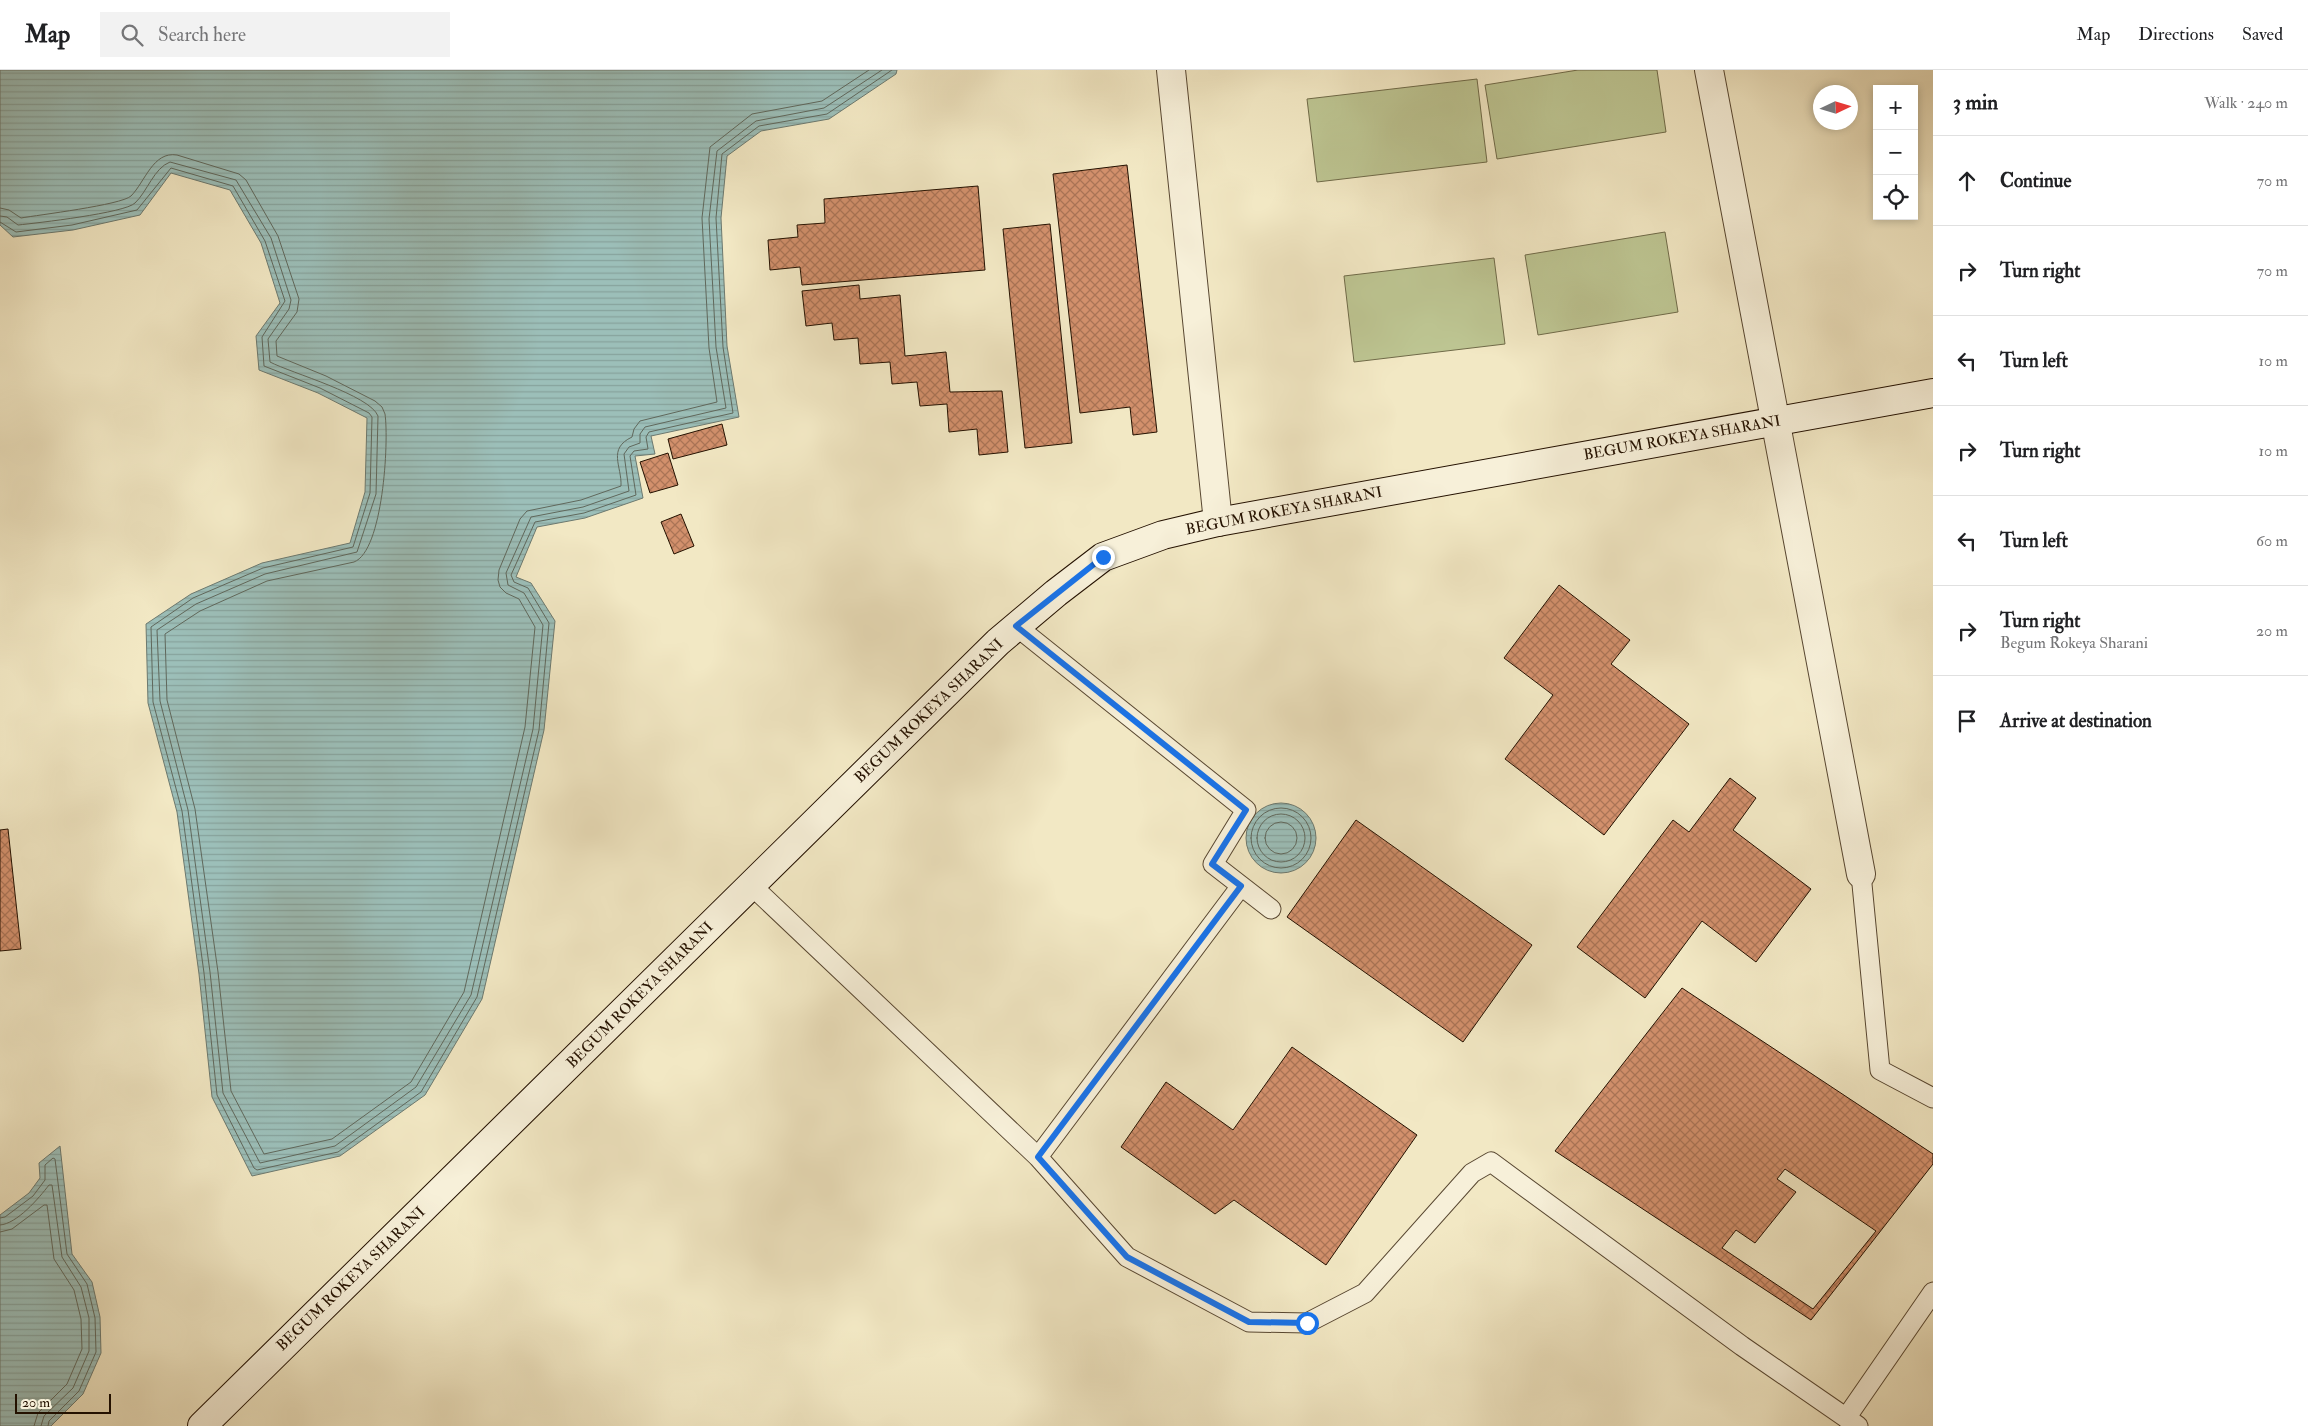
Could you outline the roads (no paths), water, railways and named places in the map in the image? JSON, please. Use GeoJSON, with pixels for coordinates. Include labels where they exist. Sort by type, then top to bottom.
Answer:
{"type":"FeatureCollection","features":[{"type":"Feature","properties":{"kind":"street"},"geometry":{"type":"LineString","coordinates":[[1171,70],[1218,522]]}},
{"type":"Feature","properties":{"kind":"street"},"geometry":{"type":"LineString","coordinates":[[1709,70],[1861,874]]}},
{"type":"Feature","properties":{"kind":"street","name":"BEGUM ROKEYA SHARANI"},"geometry":{"type":"LineString","coordinates":[[202,1426],[1016,626],[1103,557],[1163,535],[1218,522],[1933,393]]}},
{"type":"Feature","properties":{"kind":"lane"},"geometry":{"type":"LineString","coordinates":[[1016,626],[1246,810],[1212,864],[1271,909]]}},
{"type":"Feature","properties":{"kind":"lane"},"geometry":{"type":"LineString","coordinates":[[1861,874],[1880,1070],[1933,1098]]}},
{"type":"Feature","properties":{"kind":"lane"},"geometry":{"type":"LineString","coordinates":[[751,886],[1038,1157],[1127,1257],[1249,1322],[1307,1323],[1365,1293],[1472,1173],[1491,1162],[1742,1346],[1852,1422],[1933,1292]]}},
{"type":"Feature","properties":{"kind":"lane"},"geometry":{"type":"LineString","coordinates":[[1038,1157],[1241,886]]}},
{"type":"Feature","properties":{"kind":"water"},"geometry":{"type":"Polygon","coordinates":[[[0,70],[897,70],[896,74],[829,119],[761,131],[727,156],[721,218],[727,346],[739,417],[651,436],[655,454],[635,456],[643,498],[585,518],[537,527],[516,577],[531,583],[555,621],[544,730],[482,999],[425,1095],[340,1156],[252,1176],[212,1097],[199,974],[177,812],[148,703],[146,624],[191,594],[262,563],[350,543],[365,492],[367,418],[318,393],[259,370],[256,336],[280,303],[261,243],[230,190],[171,173],[140,215],[73,230],[13,237],[0,225],[0,70]]]}},
{"type":"Feature","properties":{"kind":"water"},"geometry":{"type":"Polygon","coordinates":[[[1281,803],[1294,806],[1306,813],[1313,825],[1316,838],[1313,851],[1306,863],[1294,870],[1281,873],[1268,870],[1256,863],[1249,851],[1246,838],[1249,825],[1256,813],[1268,806],[1281,803]]]}},
{"type":"Feature","properties":{"kind":"water"},"geometry":{"type":"Polygon","coordinates":[[[60,1146],[72,1254],[92,1282],[100,1317],[101,1353],[83,1394],[51,1426],[0,1426],[0,1215],[29,1193],[40,1178],[39,1163],[60,1146]]]}}]}
